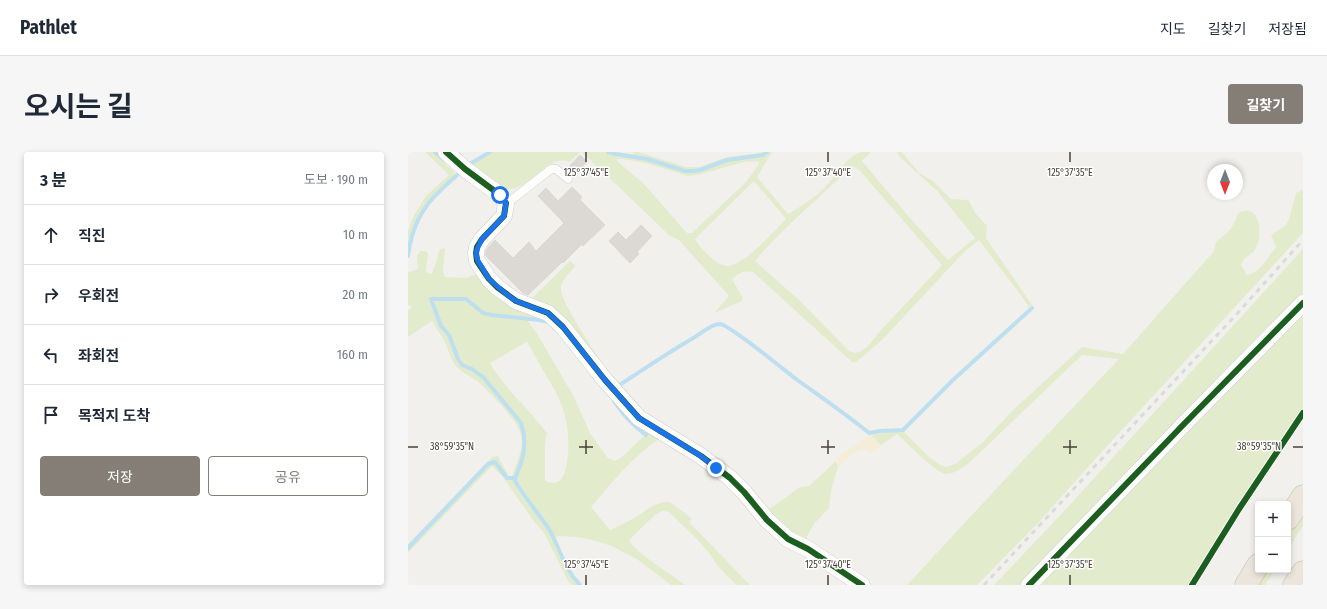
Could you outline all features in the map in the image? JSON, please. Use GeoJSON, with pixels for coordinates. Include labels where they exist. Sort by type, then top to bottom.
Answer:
{"type":"FeatureCollection","features":[{"type":"Feature","properties":{"kind":"highway"},"geometry":{"type":"LineString","coordinates":[[1291,514],[1303,496]]}},
{"type":"Feature","properties":{"kind":"highway"},"geometry":{"type":"LineString","coordinates":[[1246,585],[1255,570]]}},
{"type":"Feature","properties":{"kind":"highway"},"geometry":{"type":"LineString","coordinates":[[1294,585],[1303,572]]}},
{"type":"Feature","properties":{"kind":"street"},"geometry":{"type":"LineString","coordinates":[[446,152],[486,186],[500,195],[506,203],[504,216],[482,239],[476,253],[478,261],[489,279],[516,301],[548,313],[563,327],[600,374],[639,418],[701,456],[730,478],[744,492],[767,520],[788,539],[808,549],[862,585]]}},
{"type":"Feature","properties":{"kind":"street"},"geometry":{"type":"LineString","coordinates":[[1029,585],[1303,303]]}},
{"type":"Feature","properties":{"kind":"lane"},"geometry":{"type":"LineString","coordinates":[[506,203],[551,169],[556,168],[568,180]]}},
{"type":"Feature","properties":{"kind":"green space"},"geometry":{"type":"Polygon","coordinates":[[[425,152],[433,152],[454,172],[455,175],[433,196],[418,216],[411,232],[408,248],[408,231],[413,217],[426,196],[449,175],[425,152]]]}},
{"type":"Feature","properties":{"kind":"green space"},"geometry":{"type":"Polygon","coordinates":[[[492,152],[580,152],[570,162],[561,160],[553,163],[522,185],[514,189],[504,189],[467,167],[492,152]]]}},
{"type":"Feature","properties":{"kind":"green space"},"geometry":{"type":"Polygon","coordinates":[[[582,152],[604,152],[647,160],[693,172],[700,171],[727,161],[764,156],[769,152],[772,152],[757,177],[788,214],[822,190],[842,166],[852,157],[862,152],[871,152],[862,161],[909,217],[948,260],[975,238],[937,191],[896,152],[902,152],[919,173],[933,181],[951,199],[968,200],[976,214],[987,226],[986,238],[1032,305],[1029,308],[979,240],[965,251],[883,339],[856,362],[852,362],[753,272],[741,272],[732,279],[743,298],[742,301],[714,313],[729,296],[679,240],[670,236],[582,152]],[[617,159],[618,162],[643,183],[687,233],[692,233],[746,182],[759,164],[758,161],[744,162],[697,175],[688,176],[645,163],[617,159]],[[852,166],[790,224],[755,261],[798,299],[849,351],[855,353],[860,352],[868,346],[942,265],[860,171],[852,166]],[[754,181],[695,239],[701,247],[718,263],[727,266],[733,265],[749,255],[786,219],[754,181]]]}},
{"type":"Feature","properties":{"kind":"green space"},"geometry":{"type":"Polygon","coordinates":[[[634,152],[639,152],[686,167],[699,167],[727,157],[766,152],[755,156],[739,157],[693,170],[632,155],[634,152]]]}},
{"type":"Feature","properties":{"kind":"green space"},"geometry":{"type":"Polygon","coordinates":[[[1303,190],[1303,233],[1040,521],[977,585],[907,585],[1119,359],[1082,355],[968,464],[952,473],[942,473],[936,469],[897,434],[881,445],[871,435],[903,431],[929,457],[940,465],[946,467],[955,464],[982,443],[1014,409],[1082,347],[1123,354],[1214,251],[1216,242],[1230,230],[1238,213],[1251,211],[1258,220],[1260,233],[1257,246],[1241,265],[1247,275],[1252,274],[1260,268],[1276,247],[1271,235],[1286,225],[1296,193],[1303,190]]]}},
{"type":"Feature","properties":{"kind":"green space"},"geometry":{"type":"Polygon","coordinates":[[[445,248],[443,272],[445,277],[467,278],[476,274],[496,297],[515,309],[544,316],[555,322],[634,418],[693,454],[678,452],[664,441],[658,440],[639,454],[591,507],[610,530],[631,520],[654,505],[670,502],[691,518],[690,523],[750,585],[736,585],[717,565],[697,539],[669,512],[663,511],[656,514],[629,540],[632,545],[645,556],[685,585],[671,585],[638,560],[612,546],[576,537],[559,536],[554,538],[517,481],[517,474],[522,464],[527,443],[522,422],[484,376],[473,368],[463,365],[459,359],[450,334],[441,326],[433,300],[465,300],[482,313],[503,318],[527,320],[536,332],[573,395],[590,433],[608,458],[615,461],[622,457],[646,434],[623,414],[608,391],[556,327],[545,320],[483,312],[466,298],[430,299],[440,327],[449,336],[461,366],[472,370],[482,378],[520,423],[524,438],[523,452],[515,477],[509,476],[512,476],[519,456],[522,440],[515,422],[482,385],[456,366],[445,342],[432,321],[408,337],[408,311],[412,307],[408,305],[408,272],[418,269],[417,255],[421,251],[425,251],[428,253],[426,272],[432,274],[440,249],[445,248]],[[527,342],[490,363],[503,382],[547,433],[545,444],[545,481],[555,483],[558,482],[564,475],[567,462],[567,427],[563,409],[558,397],[527,342]]]}},
{"type":"Feature","properties":{"kind":"green space"},"geometry":{"type":"Polygon","coordinates":[[[1303,249],[1303,296],[1020,585],[994,585],[1066,509],[1303,249]]]}},
{"type":"Feature","properties":{"kind":"green space"},"geometry":{"type":"Polygon","coordinates":[[[570,261],[576,266],[562,282],[561,289],[563,297],[585,337],[617,385],[528,302],[570,261]]]}},
{"type":"Feature","properties":{"kind":"green space"},"geometry":{"type":"Polygon","coordinates":[[[1303,310],[1303,407],[1188,585],[1038,585],[1170,451],[1303,310]]]}},
{"type":"Feature","properties":{"kind":"green space"},"geometry":{"type":"Polygon","coordinates":[[[498,456],[509,476],[496,462],[492,461],[487,463],[408,547],[408,544],[492,457],[498,456]]]}},
{"type":"Feature","properties":{"kind":"green space"},"geometry":{"type":"Polygon","coordinates":[[[836,461],[838,467],[831,491],[829,508],[813,525],[807,537],[806,545],[797,540],[768,510],[800,487],[809,486],[836,461]]]}},
{"type":"Feature","properties":{"kind":"green space"},"geometry":{"type":"Polygon","coordinates":[[[493,463],[496,464],[507,478],[514,479],[516,486],[524,499],[549,531],[565,566],[579,585],[572,585],[568,581],[544,533],[502,476],[492,466],[408,553],[408,550],[488,465],[493,463]]]}},
{"type":"Feature","properties":{"kind":"green space"},"geometry":{"type":"Polygon","coordinates":[[[1303,513],[1303,526],[1291,544],[1291,531],[1303,513]]]}},
{"type":"Feature","properties":{"kind":"green space"},"geometry":{"type":"Polygon","coordinates":[[[1264,573],[1273,573],[1265,585],[1257,585],[1264,573]]]}},
{"type":"Feature","properties":{"kind":"sand"},"geometry":{"type":"Polygon","coordinates":[[[871,435],[881,445],[871,453],[863,449],[851,455],[838,467],[836,461],[843,453],[871,435]]]}},
{"type":"Feature","properties":{"kind":"building"},"geometry":{"type":"Polygon","coordinates":[[[580,155],[587,162],[574,176],[567,169],[580,155]]]}},
{"type":"Feature","properties":{"kind":"building"},"geometry":{"type":"Polygon","coordinates":[[[572,187],[582,197],[580,200],[605,225],[583,246],[582,244],[563,263],[562,262],[528,295],[523,293],[486,256],[486,250],[495,240],[513,258],[529,242],[536,251],[564,223],[538,196],[546,188],[558,201],[572,187]]]}},
{"type":"Feature","properties":{"kind":"building"},"geometry":{"type":"Polygon","coordinates":[[[641,225],[652,236],[637,252],[639,254],[630,263],[609,241],[618,232],[626,240],[641,225]]]}},
{"type":"Feature","properties":{"kind":"waterway"},"geometry":{"type":"LineString","coordinates":[[435,152],[444,160]]}},
{"type":"Feature","properties":{"kind":"waterway"},"geometry":{"type":"LineString","coordinates":[[468,165],[490,152]]}},
{"type":"Feature","properties":{"kind":"waterway"},"geometry":{"type":"LineString","coordinates":[[608,152],[647,159],[685,171],[700,170],[727,160],[763,155],[767,152]]}},
{"type":"Feature","properties":{"kind":"waterway"},"geometry":{"type":"LineString","coordinates":[[408,256],[414,229],[422,212],[433,198],[460,172]]}},
{"type":"Feature","properties":{"kind":"waterway"},"geometry":{"type":"LineString","coordinates":[[549,322],[483,313],[466,299],[431,299],[441,326],[449,335],[458,359],[462,365],[472,369],[483,377],[521,423],[525,438],[525,448],[515,481],[549,529],[566,565],[580,585]]}},
{"type":"Feature","properties":{"kind":"waterway"},"geometry":{"type":"LineString","coordinates":[[618,386],[713,325],[720,324],[726,326],[745,339],[869,433],[903,430],[953,380],[1032,308]]}},
{"type":"Feature","properties":{"kind":"waterway"},"geometry":{"type":"LineString","coordinates":[[614,401],[628,420],[646,435]]}},
{"type":"Feature","properties":{"kind":"waterway"},"geometry":{"type":"LineString","coordinates":[[408,548],[488,464],[495,462],[507,478],[515,478]]}},
{"type":"Feature","properties":{"kind":"railway"},"geometry":{"type":"LineString","coordinates":[[984,585],[1234,317],[1303,240]]}},
{"type":"Feature","properties":{"kind":"cycle path"},"geometry":{"type":"LineString","coordinates":[[446,152],[465,169],[500,195],[506,203],[504,216],[482,239],[477,247],[477,261],[489,279],[516,301],[548,313],[563,327],[605,380],[639,418],[701,456],[730,478],[744,492],[767,520],[788,539],[808,549],[862,585]]}},
{"type":"Feature","properties":{"kind":"cycle path"},"geometry":{"type":"LineString","coordinates":[[1029,585],[1303,303]]}},
{"type":"Feature","properties":{"kind":"cycle path"},"geometry":{"type":"LineString","coordinates":[[1192,585],[1239,509],[1303,413]]}},
{"type":"Feature","properties":{"kind":"route"},"geometry":{"type":"LineString","coordinates":[[500,195],[506,203],[504,216],[482,239],[476,253],[478,261],[489,279],[516,301],[548,313],[563,327],[605,380],[639,418],[701,456],[716,468]]}}]}
